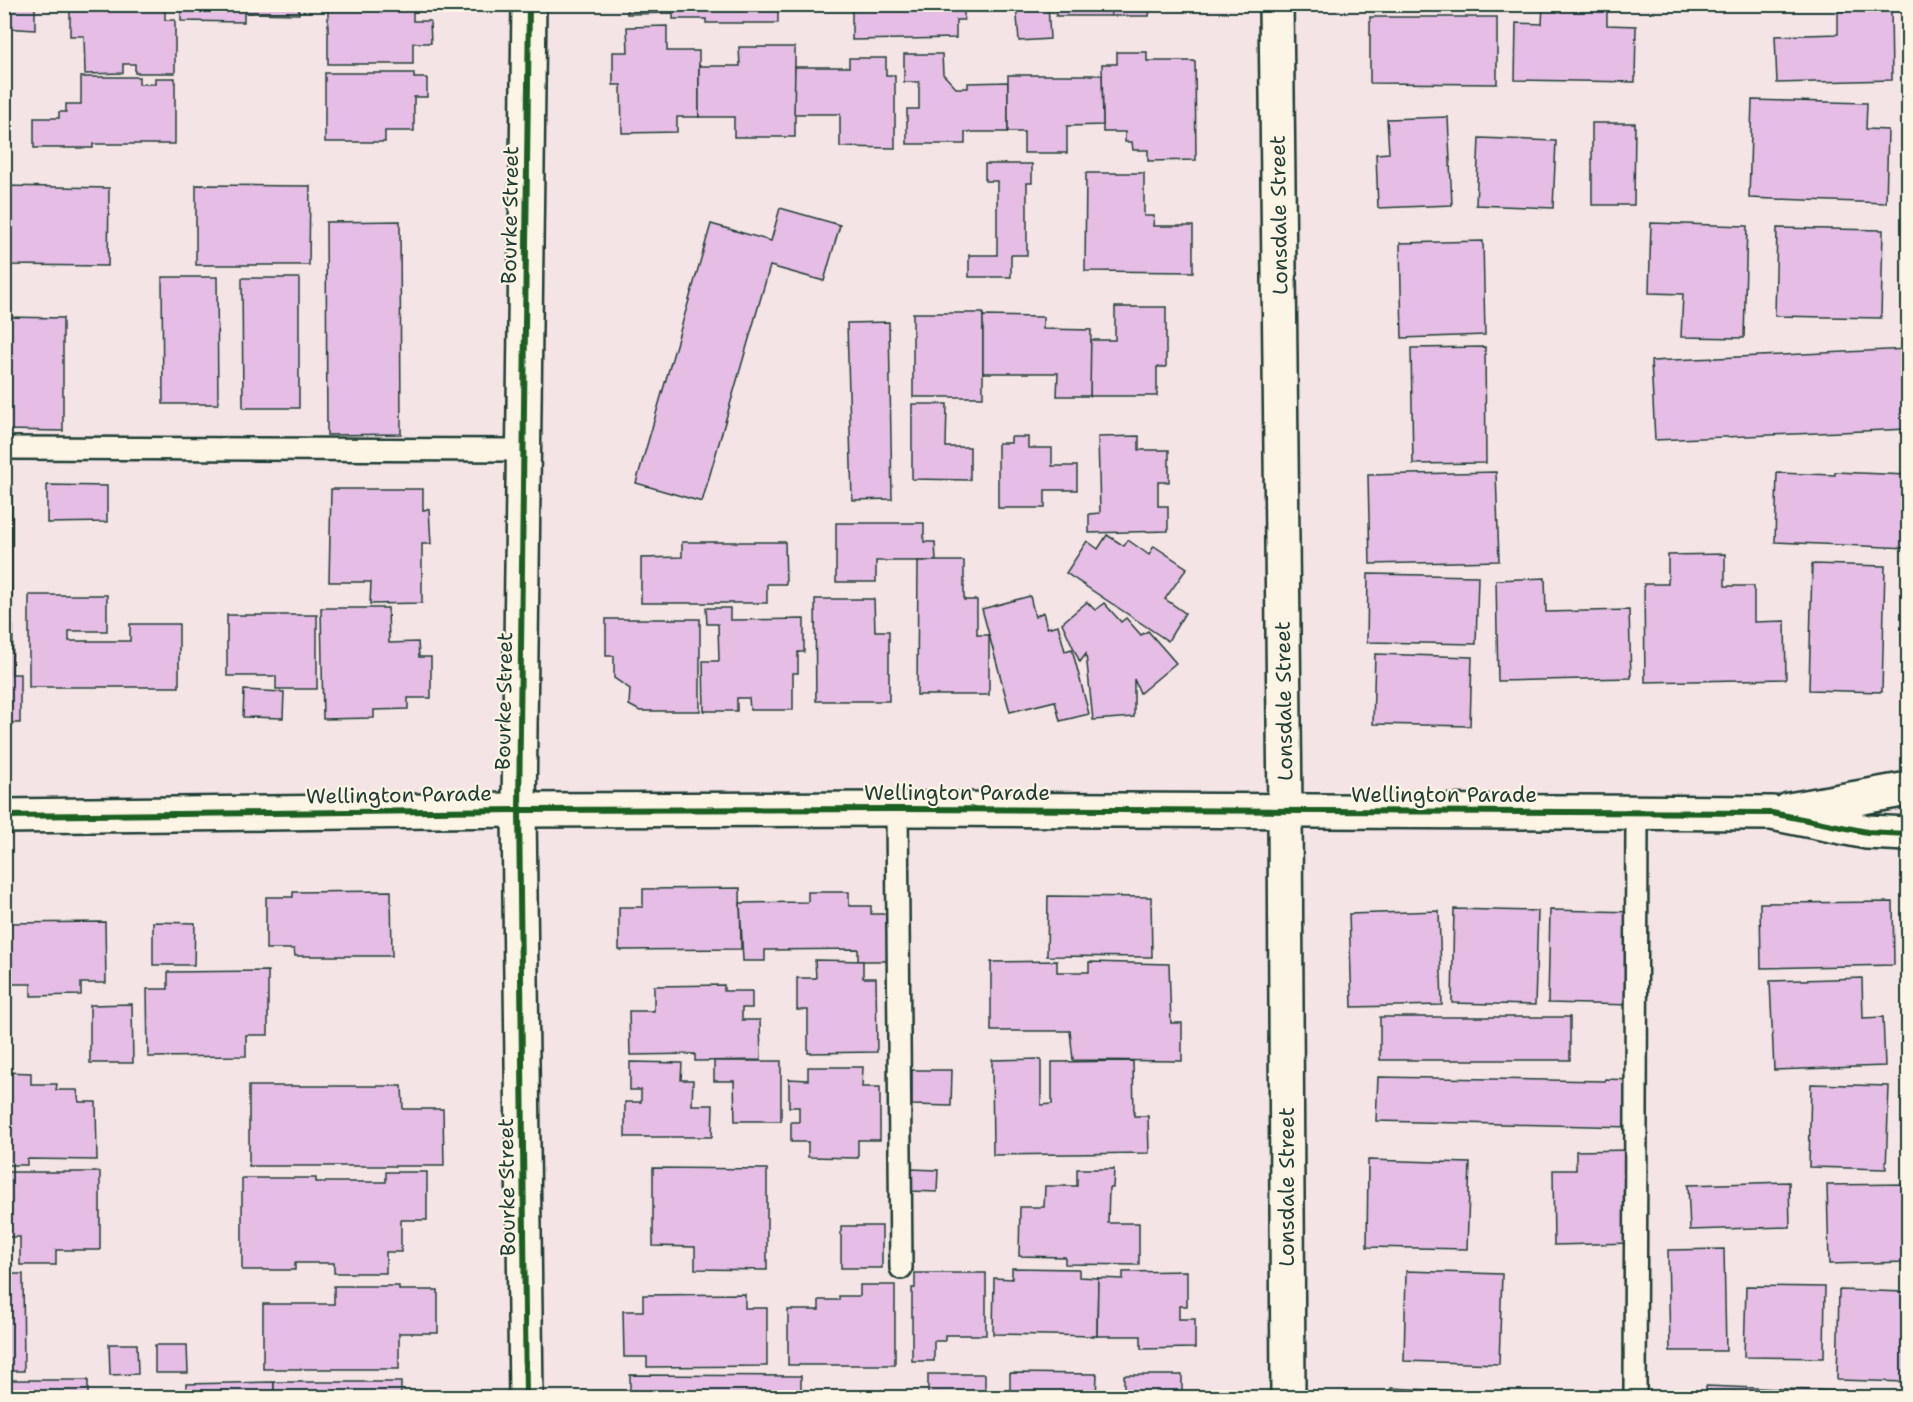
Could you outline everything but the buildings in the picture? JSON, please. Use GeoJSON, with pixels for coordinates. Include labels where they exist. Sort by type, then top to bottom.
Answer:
{"type":"FeatureCollection","features":[{"type":"Feature","properties":{"kind":"street","name":"Bourke Street"},"geometry":{"type":"LineString","coordinates":[[526,1398],[519,810],[529,4]]}},
{"type":"Feature","properties":{"kind":"street","name":"Lonsdale Street"},"geometry":{"type":"LineString","coordinates":[[1276,4],[1285,810],[1288,1398]]}},
{"type":"Feature","properties":{"kind":"street","name":"Wellington Parade"},"geometry":{"type":"LineString","coordinates":[[4,816],[519,810],[897,809],[1772,813],[1908,789]]}},
{"type":"Feature","properties":{"kind":"street","name":"Wellington Parade"},"geometry":{"type":"LineString","coordinates":[[1772,813],[1867,832],[1908,834]]}},
{"type":"Feature","properties":{"kind":"lane"},"geometry":{"type":"LineString","coordinates":[[4,448],[523,450]]}},
{"type":"Feature","properties":{"kind":"lane"},"geometry":{"type":"LineString","coordinates":[[897,809],[901,1268]]}},
{"type":"Feature","properties":{"kind":"lane"},"geometry":{"type":"LineString","coordinates":[[1635,1398],[1637,813]]}},
{"type":"Feature","properties":{"kind":"cycle path"},"geometry":{"type":"LineString","coordinates":[[526,1398],[519,810],[529,4]]}},
{"type":"Feature","properties":{"kind":"cycle path"},"geometry":{"type":"LineString","coordinates":[[4,816],[519,810],[897,809],[1772,813],[1867,832],[1908,834]]}}]}
